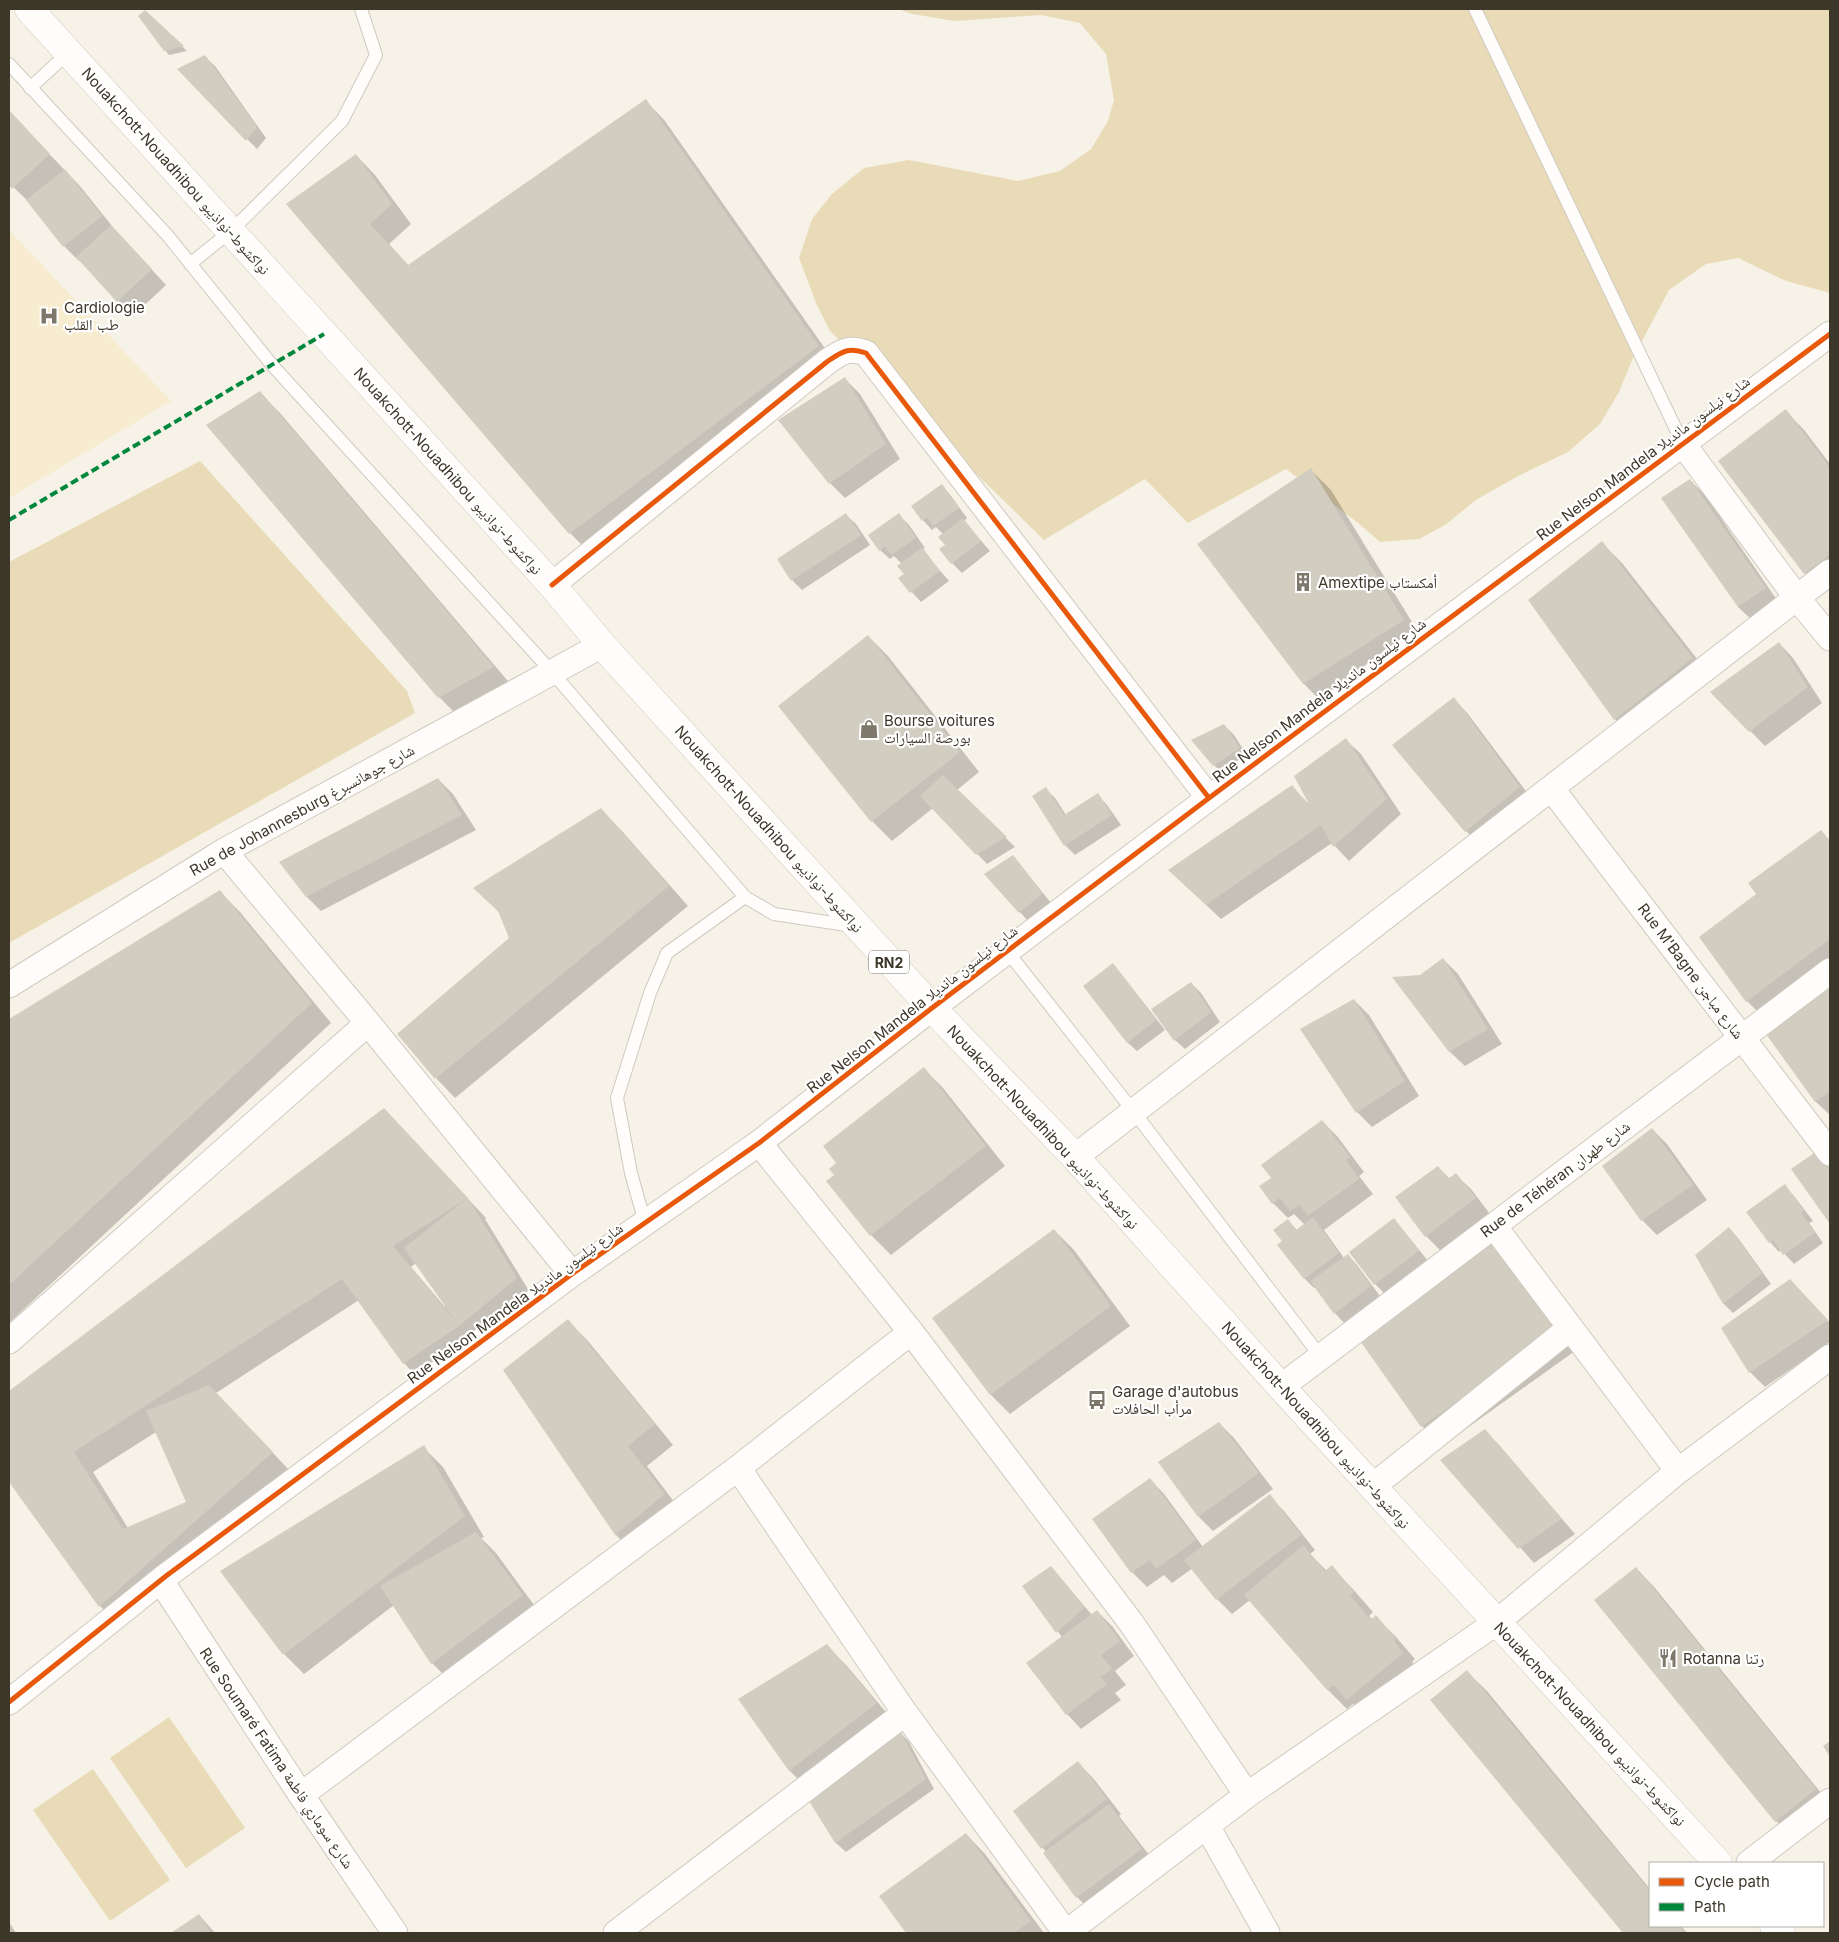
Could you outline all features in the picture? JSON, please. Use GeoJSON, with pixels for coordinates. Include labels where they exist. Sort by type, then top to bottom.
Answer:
{"type":"FeatureCollection","features":[{"type":"Feature","properties":{"kind":"highway","name":"Nouakchott-Nouadhibou نواكشوط-نواذيبو"},"geometry":{"type":"LineString","coordinates":[[29,9],[552,585],[602,645],[858,927],[932,1008],[1075,1157],[1280,1387],[1717,1862]]}},
{"type":"Feature","properties":{"kind":"street","name":"Rue Nelson Mandela شارع نيلسون مانديلا"},"geometry":{"type":"LineString","coordinates":[[9,1702],[160,1581],[572,1274],[760,1143],[932,1008],[1209,798],[1830,334]]}},
{"type":"Feature","properties":{"kind":"street"},"geometry":{"type":"LineString","coordinates":[[552,585],[828,361],[841,353],[855,349],[866,353],[1209,798]]}},
{"type":"Feature","properties":{"kind":"street"},"geometry":{"type":"LineString","coordinates":[[1683,444],[1797,598],[1830,638]]}},
{"type":"Feature","properties":{"kind":"street"},"geometry":{"type":"LineString","coordinates":[[1075,1157],[1830,572]]}},
{"type":"Feature","properties":{"kind":"street","name":"Rue de Johannesburg شارع جوهانسبرغ"},"geometry":{"type":"LineString","coordinates":[[9,985],[224,852],[602,645]]}},
{"type":"Feature","properties":{"kind":"street","name":"Rue M'Bagne شارع مباجن"},"geometry":{"type":"LineString","coordinates":[[1552,788],[1830,1153]]}},
{"type":"Feature","properties":{"kind":"street"},"geometry":{"type":"LineString","coordinates":[[224,852],[368,1023],[572,1274]]}},
{"type":"Feature","properties":{"kind":"street","name":"Rue de Téhéran شارع طهران"},"geometry":{"type":"LineString","coordinates":[[1280,1387],[1830,971]]}},
{"type":"Feature","properties":{"kind":"street"},"geometry":{"type":"LineString","coordinates":[[9,1341],[368,1023]]}},
{"type":"Feature","properties":{"kind":"street"},"geometry":{"type":"LineString","coordinates":[[760,1143],[911,1332],[1132,1624],[1248,1796]]}},
{"type":"Feature","properties":{"kind":"street"},"geometry":{"type":"LineString","coordinates":[[1494,1226],[1678,1471]]}},
{"type":"Feature","properties":{"kind":"street"},"geometry":{"type":"LineString","coordinates":[[1372,1487],[1570,1328]]}},
{"type":"Feature","properties":{"kind":"street"},"geometry":{"type":"LineString","coordinates":[[301,1795],[738,1468],[911,1332]]}},
{"type":"Feature","properties":{"kind":"street"},"geometry":{"type":"LineString","coordinates":[[738,1468],[905,1713],[1066,1933],[1248,1796],[1496,1622],[1678,1471],[1830,1357]]}},
{"type":"Feature","properties":{"kind":"street","name":"Rue Soumaré Fatima شارع سوماري فاطمة"},"geometry":{"type":"LineString","coordinates":[[160,1581],[301,1795],[395,1933]]}},
{"type":"Feature","properties":{"kind":"street"},"geometry":{"type":"LineString","coordinates":[[616,1933],[905,1713]]}},
{"type":"Feature","properties":{"kind":"street"},"geometry":{"type":"LineString","coordinates":[[1750,1862],[1828,1809]]}},
{"type":"Feature","properties":{"kind":"street"},"geometry":{"type":"LineString","coordinates":[[1208,1826],[1267,1933]]}},
{"type":"Feature","properties":{"kind":"lane"},"geometry":{"type":"LineString","coordinates":[[190,264],[231,231],[342,121],[376,55],[361,9]]}},
{"type":"Feature","properties":{"kind":"lane"},"geometry":{"type":"LineString","coordinates":[[1475,9],[1683,444]]}},
{"type":"Feature","properties":{"kind":"lane"},"geometry":{"type":"LineString","coordinates":[[30,88],[69,52]]}},
{"type":"Feature","properties":{"kind":"lane"},"geometry":{"type":"LineString","coordinates":[[9,64],[168,236],[272,365],[552,672],[745,897],[774,914],[858,927]]}},
{"type":"Feature","properties":{"kind":"lane"},"geometry":{"type":"LineString","coordinates":[[645,1223],[631,1173],[617,1098],[650,993],[667,953],[745,897]]}},
{"type":"Feature","properties":{"kind":"lane"},"geometry":{"type":"LineString","coordinates":[[1007,951],[1134,1112],[1321,1357]]}},
{"type":"Feature","properties":{"kind":"shaded area"},"geometry":{"type":"Polygon","coordinates":[[[898,9],[1830,9],[1830,293],[1786,281],[1738,258],[1706,264],[1669,290],[1633,358],[1619,392],[1600,424],[1568,452],[1518,476],[1476,500],[1445,525],[1419,539],[1380,542],[1357,522],[1286,469],[1188,523],[1145,479],[1044,540],[830,331],[816,303],[799,258],[812,219],[832,194],[864,168],[909,160],[1018,181],[1060,171],[1091,149],[1108,121],[1114,100],[1106,54],[1080,23],[1041,15],[955,21],[912,14],[898,9]]]}},
{"type":"Feature","properties":{"kind":"shaded area","name":"Cardiologie طب القلب"},"geometry":{"type":"Polygon","coordinates":[[[9,230],[171,401],[9,498],[9,230]]]}},
{"type":"Feature","properties":{"kind":"shaded area"},"geometry":{"type":"Polygon","coordinates":[[[200,461],[407,691],[415,713],[9,943],[9,562],[200,461]]]}},
{"type":"Feature","properties":{"kind":"shaded area"},"geometry":{"type":"Polygon","coordinates":[[[169,1717],[245,1828],[186,1868],[110,1758],[169,1717]]]}},
{"type":"Feature","properties":{"kind":"shaded area"},"geometry":{"type":"Polygon","coordinates":[[[93,1769],[170,1880],[110,1921],[33,1810],[93,1769]]]}},
{"type":"Feature","properties":{"kind":"building"},"geometry":{"type":"Polygon","coordinates":[[[145,10],[184,46],[164,51],[138,16],[145,10]]]}},
{"type":"Feature","properties":{"kind":"building"},"geometry":{"type":"Polygon","coordinates":[[[205,55],[257,127],[246,141],[177,69],[205,55]]]}},
{"type":"Feature","properties":{"kind":"building"},"geometry":{"type":"Polygon","coordinates":[[[646,99],[819,346],[569,534],[286,204],[356,154],[392,204],[370,224],[408,265],[646,99]]]}},
{"type":"Feature","properties":{"kind":"building"},"geometry":{"type":"Polygon","coordinates":[[[11,112],[50,154],[12,189],[9,185],[9,113],[11,112]]]}},
{"type":"Feature","properties":{"kind":"building"},"geometry":{"type":"Polygon","coordinates":[[[65,169],[102,216],[63,247],[26,200],[65,169]]]}},
{"type":"Feature","properties":{"kind":"building"},"geometry":{"type":"Polygon","coordinates":[[[111,225],[152,269],[117,302],[76,257],[111,225]]]}},
{"type":"Feature","properties":{"kind":"building"},"geometry":{"type":"Polygon","coordinates":[[[845,377],[886,444],[829,484],[778,420],[845,377]]]}},
{"type":"Feature","properties":{"kind":"building"},"geometry":{"type":"Polygon","coordinates":[[[260,391],[494,667],[438,698],[206,425],[260,391]]]}},
{"type":"Feature","properties":{"kind":"building"},"geometry":{"type":"Polygon","coordinates":[[[1786,409],[1830,468],[1830,554],[1804,574],[1718,461],[1786,409]]]}},
{"type":"Feature","properties":{"kind":"building","name":"Amextipe أمكستاب"},"geometry":{"type":"Polygon","coordinates":[[[1311,468],[1404,620],[1303,684],[1197,544],[1311,468]]]}},
{"type":"Feature","properties":{"kind":"building"},"geometry":{"type":"Polygon","coordinates":[[[1690,479],[1766,588],[1738,607],[1661,498],[1690,479]]]}},
{"type":"Feature","properties":{"kind":"building"},"geometry":{"type":"Polygon","coordinates":[[[942,484],[959,508],[933,526],[927,517],[922,521],[911,506],[942,484]]]}},
{"type":"Feature","properties":{"kind":"building"},"geometry":{"type":"Polygon","coordinates":[[[846,513],[861,535],[791,581],[777,559],[846,513]]]}},
{"type":"Feature","properties":{"kind":"building"},"geometry":{"type":"Polygon","coordinates":[[[899,513],[916,538],[891,555],[885,546],[879,551],[868,535],[899,513]]]}},
{"type":"Feature","properties":{"kind":"building"},"geometry":{"type":"Polygon","coordinates":[[[963,518],[981,541],[951,564],[939,549],[945,545],[938,537],[963,518]]]}},
{"type":"Feature","properties":{"kind":"building"},"geometry":{"type":"Polygon","coordinates":[[[1602,541],[1693,658],[1614,720],[1528,600],[1602,541]]]}},
{"type":"Feature","properties":{"kind":"building"},"geometry":{"type":"Polygon","coordinates":[[[922,547],[940,571],[910,593],[898,578],[904,574],[897,566],[922,547]]]}},
{"type":"Feature","properties":{"kind":"building","name":"Bourse voitures بورصة السيارات"},"geometry":{"type":"Polygon","coordinates":[[[868,635],[960,752],[871,822],[778,706],[868,635]]]}},
{"type":"Feature","properties":{"kind":"building"},"geometry":{"type":"Polygon","coordinates":[[[1779,642],[1808,687],[1749,732],[1710,692],[1779,642]]]}},
{"type":"Feature","properties":{"kind":"building"},"geometry":{"type":"Polygon","coordinates":[[[1454,697],[1520,787],[1465,832],[1392,745],[1454,697]]]}},
{"type":"Feature","properties":{"kind":"building"},"geometry":{"type":"Polygon","coordinates":[[[1224,724],[1240,748],[1213,766],[1191,740],[1224,724]]]}},
{"type":"Feature","properties":{"kind":"building"},"geometry":{"type":"Polygon","coordinates":[[[1346,738],[1387,799],[1333,847],[1321,825],[1206,905],[1168,870],[1292,785],[1311,808],[1294,776],[1346,738]]]}},
{"type":"Feature","properties":{"kind":"building"},"geometry":{"type":"Polygon","coordinates":[[[943,775],[1007,837],[976,855],[920,796],[943,775]]]}},
{"type":"Feature","properties":{"kind":"building"},"geometry":{"type":"Polygon","coordinates":[[[438,778],[462,815],[306,897],[279,862],[438,778]]]}},
{"type":"Feature","properties":{"kind":"building"},"geometry":{"type":"Polygon","coordinates":[[[1046,787],[1064,815],[1098,793],[1112,815],[1064,846],[1032,796],[1046,787]]]}},
{"type":"Feature","properties":{"kind":"building"},"geometry":{"type":"Polygon","coordinates":[[[601,808],[669,886],[435,1079],[397,1034],[509,938],[498,911],[473,888],[601,808]]]}},
{"type":"Feature","properties":{"kind":"building"},"geometry":{"type":"Polygon","coordinates":[[[1821,830],[1830,841],[1830,939],[1746,1002],[1699,937],[1756,894],[1748,883],[1821,830]]]}},
{"type":"Feature","properties":{"kind":"building"},"geometry":{"type":"Polygon","coordinates":[[[1013,855],[1043,893],[1019,913],[984,874],[1013,855]]]}},
{"type":"Feature","properties":{"kind":"building"},"geometry":{"type":"Polygon","coordinates":[[[220,890],[312,1003],[9,1285],[9,1019],[220,890]]]}},
{"type":"Feature","properties":{"kind":"building"},"geometry":{"type":"Polygon","coordinates":[[[1443,958],[1488,1029],[1449,1052],[1392,977],[1420,975],[1443,958]]]}},
{"type":"Feature","properties":{"kind":"building"},"geometry":{"type":"Polygon","coordinates":[[[1113,963],[1156,1020],[1127,1043],[1083,986],[1113,963]]]}},
{"type":"Feature","properties":{"kind":"building"},"geometry":{"type":"Polygon","coordinates":[[[1191,982],[1211,1012],[1174,1041],[1151,1009],[1191,982]]]}},
{"type":"Feature","properties":{"kind":"building"},"geometry":{"type":"Polygon","coordinates":[[[1830,988],[1830,1092],[1815,1102],[1766,1034],[1830,988]]]}},
{"type":"Feature","properties":{"kind":"building"},"geometry":{"type":"Polygon","coordinates":[[[1354,999],[1405,1081],[1356,1113],[1300,1029],[1354,999]]]}},
{"type":"Feature","properties":{"kind":"building"},"geometry":{"type":"Polygon","coordinates":[[[924,1067],[986,1146],[870,1236],[826,1181],[834,1175],[829,1169],[836,1163],[823,1146],[924,1067]]]}},
{"type":"Feature","properties":{"kind":"building"},"geometry":{"type":"Polygon","coordinates":[[[384,1108],[468,1198],[517,1278],[459,1326],[403,1364],[342,1279],[74,1452],[123,1529],[186,1502],[146,1411],[209,1385],[273,1452],[99,1607],[9,1482],[9,1391],[384,1108]],[[466,1199],[393,1246],[457,1323],[404,1248],[466,1199]]]}},
{"type":"Feature","properties":{"kind":"building"},"geometry":{"type":"Polygon","coordinates":[[[1322,1120],[1350,1157],[1346,1160],[1359,1179],[1308,1216],[1299,1204],[1290,1211],[1280,1198],[1272,1204],[1259,1186],[1271,1178],[1261,1165],[1322,1120]]]}},
{"type":"Feature","properties":{"kind":"building"},"geometry":{"type":"Polygon","coordinates":[[[1652,1128],[1693,1185],[1641,1221],[1602,1166],[1652,1128]]]}},
{"type":"Feature","properties":{"kind":"building"},"geometry":{"type":"Polygon","coordinates":[[[1820,1149],[1830,1163],[1830,1224],[1791,1169],[1820,1149]]]}},
{"type":"Feature","properties":{"kind":"building"},"geometry":{"type":"Polygon","coordinates":[[[1438,1166],[1448,1179],[1456,1173],[1476,1198],[1425,1237],[1395,1197],[1438,1166]]]}},
{"type":"Feature","properties":{"kind":"building"},"geometry":{"type":"Polygon","coordinates":[[[1785,1184],[1804,1211],[1801,1213],[1815,1233],[1783,1255],[1773,1240],[1769,1243],[1746,1212],[1785,1184]]]}},
{"type":"Feature","properties":{"kind":"building"},"geometry":{"type":"Polygon","coordinates":[[[1313,1217],[1339,1253],[1304,1279],[1277,1245],[1282,1241],[1273,1230],[1288,1219],[1296,1230],[1313,1217]]]}},
{"type":"Feature","properties":{"kind":"building"},"geometry":{"type":"Polygon","coordinates":[[[1394,1218],[1419,1251],[1374,1285],[1349,1252],[1394,1218]]]}},
{"type":"Feature","properties":{"kind":"building"},"geometry":{"type":"Polygon","coordinates":[[[1729,1227],[1762,1273],[1723,1304],[1695,1255],[1729,1227]]]}},
{"type":"Feature","properties":{"kind":"building"},"geometry":{"type":"Polygon","coordinates":[[[1054,1229],[1111,1306],[990,1395],[932,1318],[1054,1229]]]}},
{"type":"Feature","properties":{"kind":"building"},"geometry":{"type":"Polygon","coordinates":[[[1493,1242],[1556,1331],[1421,1427],[1358,1338],[1493,1242]]]}},
{"type":"Feature","properties":{"kind":"building"},"geometry":{"type":"Polygon","coordinates":[[[1348,1254],[1371,1286],[1334,1314],[1310,1281],[1348,1254]]]}},
{"type":"Feature","properties":{"kind":"building"},"geometry":{"type":"Polygon","coordinates":[[[1790,1279],[1828,1320],[1749,1373],[1721,1328],[1790,1279]]]}},
{"type":"Feature","properties":{"kind":"building"},"geometry":{"type":"Polygon","coordinates":[[[568,1319],[655,1424],[628,1446],[665,1494],[615,1535],[503,1370],[568,1319]]]}},
{"type":"Feature","properties":{"kind":"building"},"geometry":{"type":"Polygon","coordinates":[[[1219,1422],[1259,1473],[1198,1517],[1158,1462],[1219,1422]]]}},
{"type":"Feature","properties":{"kind":"building"},"geometry":{"type":"Polygon","coordinates":[[[1485,1429],[1562,1519],[1518,1549],[1440,1460],[1485,1429]]]}},
{"type":"Feature","properties":{"kind":"building"},"geometry":{"type":"Polygon","coordinates":[[[424,1445],[465,1516],[283,1655],[220,1571],[424,1445]]]}},
{"type":"Feature","properties":{"kind":"building"},"geometry":{"type":"Polygon","coordinates":[[[1150,1478],[1196,1540],[1156,1569],[1150,1560],[1131,1573],[1092,1519],[1150,1478]]]}},
{"type":"Feature","properties":{"kind":"building"},"geometry":{"type":"Polygon","coordinates":[[[1270,1494],[1301,1535],[1216,1600],[1184,1560],[1270,1494]]]}},
{"type":"Feature","properties":{"kind":"building"},"geometry":{"type":"Polygon","coordinates":[[[476,1532],[523,1595],[431,1664],[380,1586],[476,1532]]]}},
{"type":"Feature","properties":{"kind":"building"},"geometry":{"type":"Polygon","coordinates":[[[1303,1545],[1325,1571],[1332,1565],[1354,1592],[1350,1595],[1371,1620],[1376,1615],[1396,1639],[1394,1641],[1403,1653],[1347,1700],[1334,1685],[1327,1690],[1244,1595],[1303,1545]]]}},
{"type":"Feature","properties":{"kind":"building"},"geometry":{"type":"Polygon","coordinates":[[[1051,1566],[1085,1607],[1056,1633],[1022,1586],[1051,1566]]]}},
{"type":"Feature","properties":{"kind":"building"},"geometry":{"type":"Polygon","coordinates":[[[1636,1567],[1816,1789],[1775,1822],[1594,1600],[1636,1567]]]}},
{"type":"Feature","properties":{"kind":"building"},"geometry":{"type":"Polygon","coordinates":[[[1097,1610],[1120,1641],[1101,1655],[1112,1669],[1101,1677],[1107,1684],[1066,1715],[1026,1663],[1097,1610]]]}},
{"type":"Feature","properties":{"kind":"building"},"geometry":{"type":"Polygon","coordinates":[[[827,1644],[877,1703],[789,1771],[738,1699],[827,1644]]]}},
{"type":"Feature","properties":{"kind":"building"},"geometry":{"type":"Polygon","coordinates":[[[1467,1670],[1649,1890],[1649,1927],[1680,1927],[1685,1933],[1623,1933],[1430,1700],[1467,1670]]]}},
{"type":"Feature","properties":{"kind":"building"},"geometry":{"type":"Polygon","coordinates":[[[900,1731],[926,1779],[835,1843],[806,1796],[900,1731]]]}},
{"type":"Feature","properties":{"kind":"building"},"geometry":{"type":"Polygon","coordinates":[[[1830,1741],[1830,1757],[1823,1746],[1830,1741]]]}},
{"type":"Feature","properties":{"kind":"building"},"geometry":{"type":"Polygon","coordinates":[[[1078,1761],[1107,1799],[1041,1849],[1013,1811],[1078,1761]]]}},
{"type":"Feature","properties":{"kind":"building"},"geometry":{"type":"Polygon","coordinates":[[[1109,1804],[1142,1849],[1076,1898],[1043,1853],[1109,1804]]]}},
{"type":"Feature","properties":{"kind":"building"},"geometry":{"type":"Polygon","coordinates":[[[966,1833],[1031,1921],[1014,1933],[906,1933],[879,1896],[966,1833]]]}},
{"type":"Feature","properties":{"kind":"building"},"geometry":{"type":"Polygon","coordinates":[[[199,1914],[211,1933],[171,1933],[199,1914]]]}},
{"type":"Feature","properties":{"kind":"marked path"},"geometry":{"type":"LineString","coordinates":[[9,520],[324,334]]}},
{"type":"Feature","properties":{"kind":"cycle path"},"geometry":{"type":"LineString","coordinates":[[9,1702],[166,1576],[572,1274],[759,1143],[932,1008],[1209,798],[1830,334]]}},
{"type":"Feature","properties":{"kind":"cycle path"},"geometry":{"type":"LineString","coordinates":[[552,585],[828,361],[850,350],[866,353],[1209,798]]}},
{"type":"Feature","properties":{"kind":"place","name":"Cardiologie طب القلب"},"geometry":{"type":"Point","coordinates":[49,316]}},
{"type":"Feature","properties":{"kind":"place","name":"Amextipe أمكستاب"},"geometry":{"type":"Point","coordinates":[1303,582]}},
{"type":"Feature","properties":{"kind":"place","name":"Bourse voitures بورصة السيارات"},"geometry":{"type":"Point","coordinates":[869,729]}},
{"type":"Feature","properties":{"kind":"place","name":"Garage d'autobus مرأب الحافلات"},"geometry":{"type":"Point","coordinates":[1097,1400]}},
{"type":"Feature","properties":{"kind":"place","name":"Rotanna رتنا"},"geometry":{"type":"Point","coordinates":[1668,1658]}}]}
